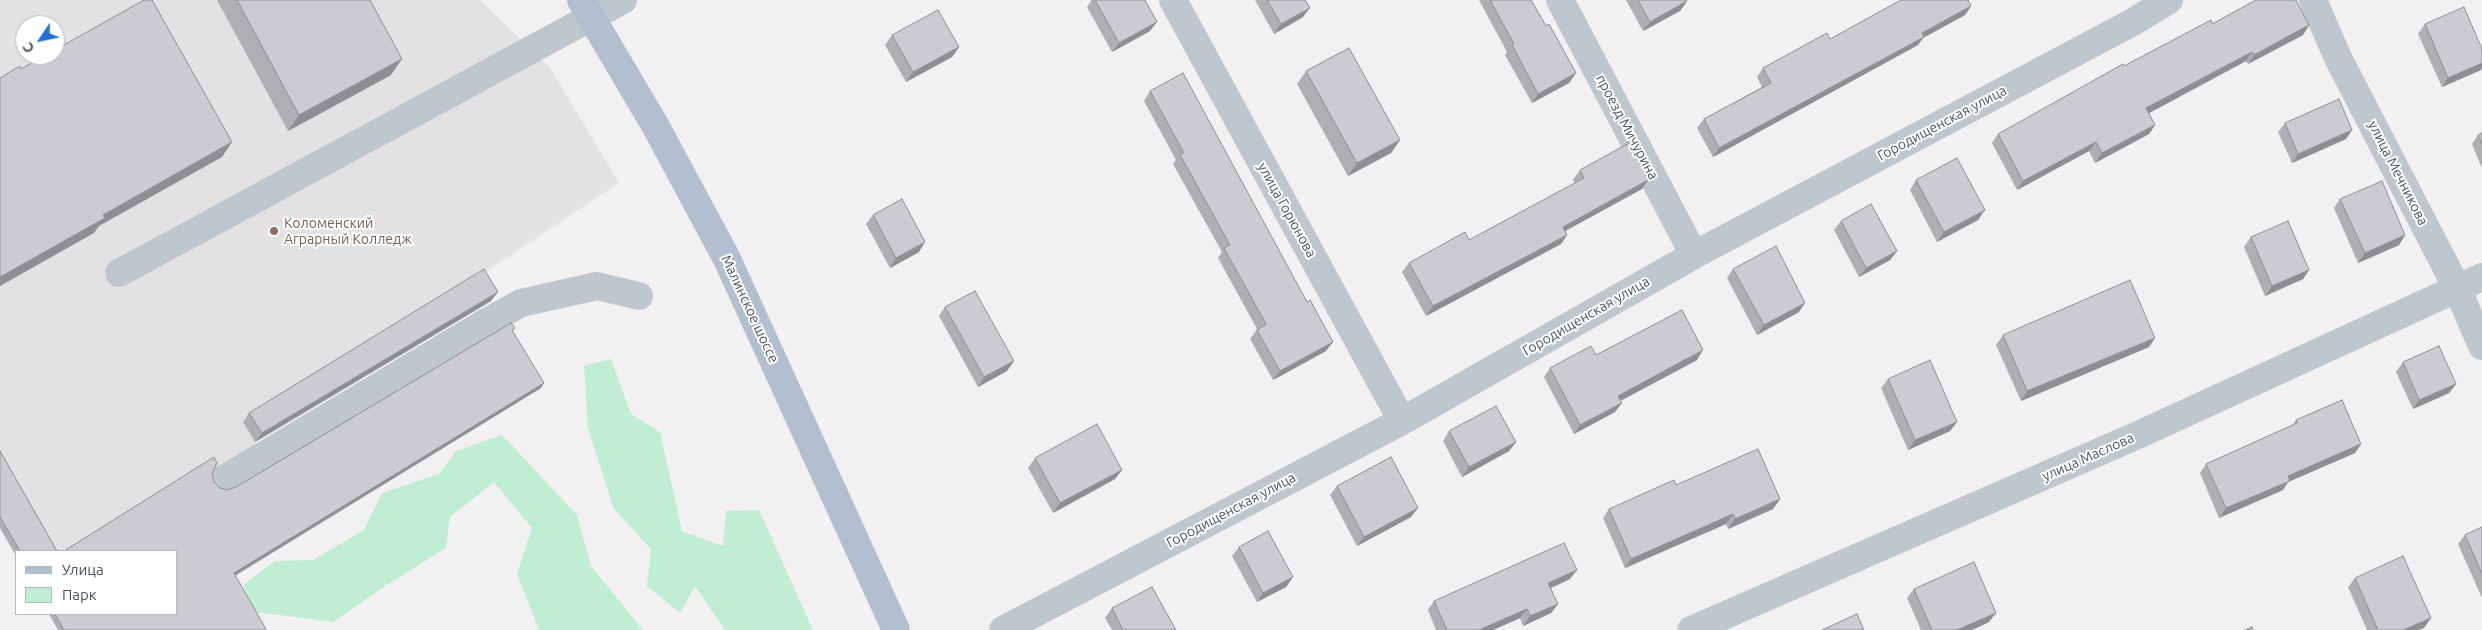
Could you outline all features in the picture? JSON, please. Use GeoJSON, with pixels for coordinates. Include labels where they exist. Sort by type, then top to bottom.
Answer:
{"type":"FeatureCollection","features":[{"type":"Feature","properties":{"kind":"main road","name":"Малинское шоссе"},"geometry":{"type":"LineString","coordinates":[[586,8],[727,259],[896,630]]}},
{"type":"Feature","properties":{"kind":"street"},"geometry":{"type":"LineString","coordinates":[[119,274],[586,8],[623,0]]}},
{"type":"Feature","properties":{"kind":"street","name":"улица Горюнова"},"geometry":{"type":"LineString","coordinates":[[1173,0],[1402,421]]}},
{"type":"Feature","properties":{"kind":"street","name":"проезд Мичурина"},"geometry":{"type":"LineString","coordinates":[[1560,0],[1694,254]]}},
{"type":"Feature","properties":{"kind":"street","name":"Городищенская улица"},"geometry":{"type":"LineString","coordinates":[[1003,630],[1402,421],[1694,254],[2133,22],[2169,0]]}},
{"type":"Feature","properties":{"kind":"street","name":"улица Мечникова"},"geometry":{"type":"LineString","coordinates":[[2313,0],[2338,58],[2457,288],[2482,346]]}},
{"type":"Feature","properties":{"kind":"street","name":"улица Маслова"},"geometry":{"type":"LineString","coordinates":[[1691,630],[2138,435],[2482,276]]}},
{"type":"Feature","properties":{"kind":"street"},"geometry":{"type":"LineString","coordinates":[[224,479],[521,303],[597,286],[639,296]]}},
{"type":"Feature","properties":{"kind":"shaded area","name":"Коломенский Аграрный Колледж"},"geometry":{"type":"Polygon","coordinates":[[[0,0],[480,0],[550,68],[619,183],[477,278],[243,422],[257,446],[216,470],[210,462],[70,550],[49,550],[0,462],[0,0]]]}},
{"type":"Feature","properties":{"kind":"green space"},"geometry":{"type":"Polygon","coordinates":[[[611,359],[631,414],[660,432],[682,531],[723,546],[726,511],[759,510],[813,630],[725,630],[695,586],[680,613],[647,586],[651,549],[614,509],[588,429],[584,366],[611,359]]]}},
{"type":"Feature","properties":{"kind":"green space"},"geometry":{"type":"Polygon","coordinates":[[[502,435],[577,515],[591,566],[643,630],[539,630],[517,574],[532,528],[494,482],[450,517],[446,548],[385,586],[333,622],[255,612],[243,585],[275,561],[313,560],[364,530],[382,493],[439,474],[456,451],[502,435]]]}},
{"type":"Feature","properties":{"kind":"building"},"geometry":{"type":"Polygon","coordinates":[[[144,0],[152,0],[232,142],[103,215],[105,218],[0,277],[0,78],[20,66],[21,69],[28,65],[65,65],[65,44],[144,0]]]}},
{"type":"Feature","properties":{"kind":"building"},"geometry":{"type":"Polygon","coordinates":[[[237,0],[370,0],[402,59],[299,115],[237,0]]]}},
{"type":"Feature","properties":{"kind":"building"},"geometry":{"type":"Polygon","coordinates":[[[1095,0],[1145,0],[1157,22],[1119,43],[1095,0]]]}},
{"type":"Feature","properties":{"kind":"building"},"geometry":{"type":"Polygon","coordinates":[[[1267,0],[1305,0],[1310,8],[1281,24],[1267,0]]]}},
{"type":"Feature","properties":{"kind":"building"},"geometry":{"type":"Polygon","coordinates":[[[1490,0],[1531,0],[1546,26],[1549,24],[1576,73],[1538,94],[1490,0]]]}},
{"type":"Feature","properties":{"kind":"building"},"geometry":{"type":"Polygon","coordinates":[[[1638,0],[1686,0],[1687,1],[1650,22],[1638,0]]]}},
{"type":"Feature","properties":{"kind":"building"},"geometry":{"type":"Polygon","coordinates":[[[1901,0],[1968,0],[1971,6],[1922,33],[1924,37],[1719,148],[1704,119],[1771,83],[1763,68],[1827,33],[1830,39],[1901,0]]]}},
{"type":"Feature","properties":{"kind":"building"},"geometry":{"type":"Polygon","coordinates":[[[2256,0],[2296,0],[2309,25],[2254,55],[2252,52],[2146,108],[2155,125],[2102,153],[2096,142],[2023,181],[1998,134],[2123,64],[2124,66],[2211,20],[2212,24],[2256,0]]]}},
{"type":"Feature","properties":{"kind":"building"},"geometry":{"type":"Polygon","coordinates":[[[2464,7],[2482,49],[2482,63],[2448,78],[2425,24],[2464,7]]]}},
{"type":"Feature","properties":{"kind":"building"},"geometry":{"type":"Polygon","coordinates":[[[938,10],[959,47],[913,72],[892,35],[938,10]]]}},
{"type":"Feature","properties":{"kind":"building"},"geometry":{"type":"Polygon","coordinates":[[[1349,48],[1400,140],[1357,163],[1306,71],[1349,48]]]}},
{"type":"Feature","properties":{"kind":"building"},"geometry":{"type":"Polygon","coordinates":[[[1183,73],[1307,302],[1310,300],[1333,342],[1280,371],[1257,330],[1266,324],[1224,248],[1230,245],[1180,155],[1184,153],[1150,91],[1183,73]]]}},
{"type":"Feature","properties":{"kind":"building"},"geometry":{"type":"Polygon","coordinates":[[[2339,99],[2352,130],[2298,154],[2285,123],[2339,99]]]}},
{"type":"Feature","properties":{"kind":"building"},"geometry":{"type":"Polygon","coordinates":[[[2482,133],[2482,144],[2478,135],[2482,133]]]}},
{"type":"Feature","properties":{"kind":"building"},"geometry":{"type":"Polygon","coordinates":[[[1629,143],[1648,180],[1563,227],[1567,235],[1433,306],[1409,263],[1465,232],[1469,240],[1584,178],[1580,170],[1629,143]]]}},
{"type":"Feature","properties":{"kind":"building"},"geometry":{"type":"Polygon","coordinates":[[[1957,158],[1985,210],[1944,232],[1916,180],[1957,158]]]}},
{"type":"Feature","properties":{"kind":"building"},"geometry":{"type":"Polygon","coordinates":[[[2382,181],[2405,235],[2365,253],[2340,199],[2382,181]]]}},
{"type":"Feature","properties":{"kind":"building"},"geometry":{"type":"Polygon","coordinates":[[[902,199],[925,242],[896,258],[873,215],[902,199]]]}},
{"type":"Feature","properties":{"kind":"building"},"geometry":{"type":"Polygon","coordinates":[[[1871,204],[1897,251],[1866,268],[1841,221],[1871,204]]]}},
{"type":"Feature","properties":{"kind":"building"},"geometry":{"type":"Polygon","coordinates":[[[2288,221],[2309,270],[2272,286],[2251,237],[2288,221]]]}},
{"type":"Feature","properties":{"kind":"building"},"geometry":{"type":"Polygon","coordinates":[[[1776,246],[1805,303],[1764,325],[1733,269],[1776,246]]]}},
{"type":"Feature","properties":{"kind":"building"},"geometry":{"type":"Polygon","coordinates":[[[484,269],[498,292],[262,433],[249,413],[484,269]]]}},
{"type":"Feature","properties":{"kind":"building"},"geometry":{"type":"Polygon","coordinates":[[[2130,280],[2155,338],[2027,391],[2003,335],[2130,280]]]}},
{"type":"Feature","properties":{"kind":"building"},"geometry":{"type":"Polygon","coordinates":[[[975,291],[1014,361],[984,377],[945,307],[975,291]]]}},
{"type":"Feature","properties":{"kind":"building"},"geometry":{"type":"Polygon","coordinates":[[[1682,310],[1703,350],[1618,396],[1622,403],[1580,425],[1550,368],[1591,346],[1596,355],[1682,310]]]}},
{"type":"Feature","properties":{"kind":"building"},"geometry":{"type":"Polygon","coordinates":[[[511,323],[515,328],[512,330],[544,383],[234,573],[265,630],[64,630],[56,615],[178,615],[178,550],[66,550],[214,457],[217,463],[212,474],[214,482],[220,488],[227,490],[236,487],[511,323]]]}},
{"type":"Feature","properties":{"kind":"building"},"geometry":{"type":"Polygon","coordinates":[[[2439,346],[2456,384],[2419,400],[2403,362],[2439,346]]]}},
{"type":"Feature","properties":{"kind":"building"},"geometry":{"type":"Polygon","coordinates":[[[1930,360],[1957,422],[1915,440],[1888,379],[1930,360]]]}},
{"type":"Feature","properties":{"kind":"building"},"geometry":{"type":"Polygon","coordinates":[[[2342,400],[2361,444],[2288,476],[2290,481],[2226,508],[2206,464],[2297,423],[2296,420],[2342,400]]]}},
{"type":"Feature","properties":{"kind":"building"},"geometry":{"type":"Polygon","coordinates":[[[1496,406],[1516,442],[1469,467],[1449,431],[1496,406]]]}},
{"type":"Feature","properties":{"kind":"building"},"geometry":{"type":"Polygon","coordinates":[[[1097,424],[1122,470],[1060,503],[1035,458],[1097,424]]]}},
{"type":"Feature","properties":{"kind":"building"},"geometry":{"type":"Polygon","coordinates":[[[1758,449],[1780,499],[1735,519],[1733,514],[1631,559],[1609,509],[1674,480],[1676,485],[1758,449]]]}},
{"type":"Feature","properties":{"kind":"building"},"geometry":{"type":"Polygon","coordinates":[[[0,451],[56,550],[19,550],[0,517],[0,451]]]}},
{"type":"Feature","properties":{"kind":"building"},"geometry":{"type":"Polygon","coordinates":[[[1391,457],[1418,508],[1364,537],[1337,486],[1391,457]]]}},
{"type":"Feature","properties":{"kind":"building"},"geometry":{"type":"Polygon","coordinates":[[[2482,527],[2482,574],[2465,535],[2482,527]]]}},
{"type":"Feature","properties":{"kind":"building"},"geometry":{"type":"Polygon","coordinates":[[[1268,531],[1293,577],[1263,593],[1239,547],[1268,531]]]}},
{"type":"Feature","properties":{"kind":"building"},"geometry":{"type":"Polygon","coordinates":[[[1564,543],[1577,570],[1548,583],[1558,604],[1530,616],[1527,609],[1479,630],[1447,630],[1434,601],[1564,543]]]}},
{"type":"Feature","properties":{"kind":"building"},"geometry":{"type":"Polygon","coordinates":[[[2403,556],[2431,618],[2403,630],[2378,630],[2355,578],[2403,556]]]}},
{"type":"Feature","properties":{"kind":"building"},"geometry":{"type":"Polygon","coordinates":[[[1974,562],[1996,613],[1957,630],[1932,630],[1914,589],[1974,562]]]}},
{"type":"Feature","properties":{"kind":"building"},"geometry":{"type":"Polygon","coordinates":[[[1152,587],[1176,630],[1123,630],[1112,608],[1152,587]]]}},
{"type":"Feature","properties":{"kind":"building"},"geometry":{"type":"Polygon","coordinates":[[[1857,614],[1864,630],[1822,630],[1857,614]]]}},
{"type":"Feature","properties":{"kind":"place","name":"Коломенский Аграрный Колледж"},"geometry":{"type":"Point","coordinates":[274,231]}}]}
